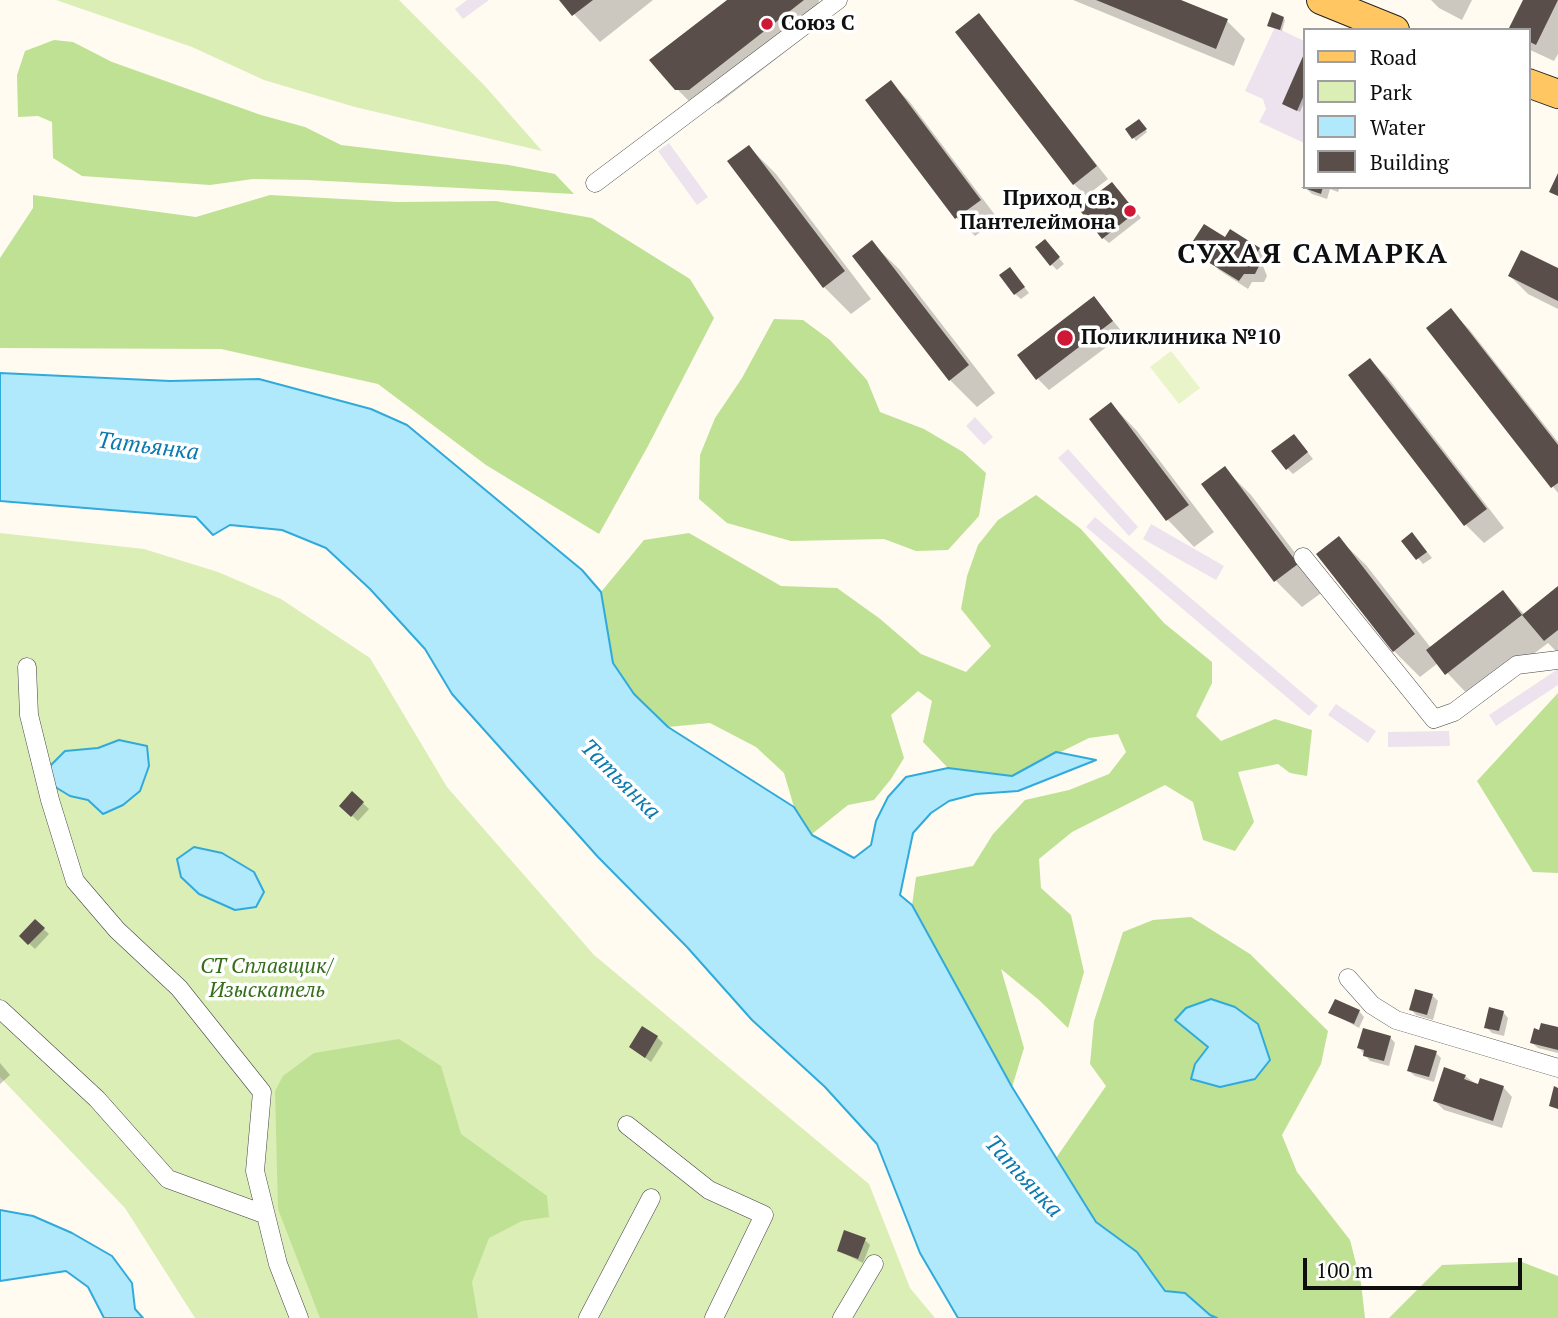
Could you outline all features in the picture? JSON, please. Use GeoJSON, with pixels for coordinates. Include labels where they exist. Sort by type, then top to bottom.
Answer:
{"type":"FeatureCollection","features":[{"type":"Feature","properties":{"kind":"main road"},"geometry":{"type":"LineString","coordinates":[[1321,0],[1390,28]]}},
{"type":"Feature","properties":{"kind":"main road"},"geometry":{"type":"LineString","coordinates":[[1530,84],[1558,94]]}},
{"type":"Feature","properties":{"kind":"street"},"geometry":{"type":"LineString","coordinates":[[595,183],[838,0]]}},
{"type":"Feature","properties":{"kind":"street"},"geometry":{"type":"LineString","coordinates":[[1303,557],[1434,719],[1454,712],[1517,665],[1558,660]]}},
{"type":"Feature","properties":{"kind":"street"},"geometry":{"type":"LineString","coordinates":[[27,667],[29,715],[50,800],[75,881],[117,930],[179,988],[262,1092],[256,1171],[264,1214],[299,1318]]}},
{"type":"Feature","properties":{"kind":"street"},"geometry":{"type":"LineString","coordinates":[[1348,978],[1372,1005],[1396,1020],[1558,1068]]}},
{"type":"Feature","properties":{"kind":"street"},"geometry":{"type":"LineString","coordinates":[[0,1009],[97,1100],[168,1179],[264,1214]]}},
{"type":"Feature","properties":{"kind":"street"},"geometry":{"type":"LineString","coordinates":[[627,1125],[709,1190],[764,1215],[714,1318]]}},
{"type":"Feature","properties":{"kind":"street"},"geometry":{"type":"LineString","coordinates":[[588,1318],[651,1198]]}},
{"type":"Feature","properties":{"kind":"street"},"geometry":{"type":"LineString","coordinates":[[842,1318],[874,1264]]}},
{"type":"Feature","properties":{"kind":"shaded area"},"geometry":{"type":"Polygon","coordinates":[[[467,0],[489,0],[463,19],[455,9],[467,0]]]}},
{"type":"Feature","properties":{"kind":"shaded area"},"geometry":{"type":"Polygon","coordinates":[[[1275,27],[1302,40],[1302,142],[1259,122],[1266,109],[1263,99],[1245,91],[1275,27]]]}},
{"type":"Feature","properties":{"kind":"shaded area"},"geometry":{"type":"Polygon","coordinates":[[[669,143],[708,197],[697,205],[658,151],[669,143]]]}},
{"type":"Feature","properties":{"kind":"shaded area"},"geometry":{"type":"Polygon","coordinates":[[[975,417],[993,437],[984,445],[966,426],[975,417]]]}},
{"type":"Feature","properties":{"kind":"shaded area"},"geometry":{"type":"Polygon","coordinates":[[[1068,449],[1138,527],[1129,536],[1058,458],[1068,449]]]}},
{"type":"Feature","properties":{"kind":"shaded area"},"geometry":{"type":"Polygon","coordinates":[[[1095,517],[1318,706],[1309,716],[1086,527],[1095,517]]]}},
{"type":"Feature","properties":{"kind":"shaded area"},"geometry":{"type":"Polygon","coordinates":[[[1151,524],[1224,566],[1216,580],[1143,539],[1151,524]]]}},
{"type":"Feature","properties":{"kind":"shaded area"},"geometry":{"type":"Polygon","coordinates":[[[1558,669],[1558,685],[1496,726],[1489,715],[1558,669]]]}},
{"type":"Feature","properties":{"kind":"shaded area"},"geometry":{"type":"Polygon","coordinates":[[[1336,704],[1376,731],[1368,743],[1328,715],[1336,704]]]}},
{"type":"Feature","properties":{"kind":"shaded area"},"geometry":{"type":"Polygon","coordinates":[[[1449,731],[1450,746],[1388,747],[1388,732],[1449,731]]]}},
{"type":"Feature","properties":{"kind":"green space"},"geometry":{"type":"Polygon","coordinates":[[[56,0],[399,0],[485,86],[542,151],[355,107],[264,80],[192,47],[56,0]]]}},
{"type":"Feature","properties":{"kind":"green space"},"geometry":{"type":"Polygon","coordinates":[[[54,40],[73,42],[112,62],[261,115],[305,127],[341,145],[509,165],[555,174],[574,194],[308,180],[253,179],[210,185],[82,176],[53,158],[52,122],[38,116],[18,117],[17,75],[25,51],[54,40]]]}},
{"type":"Feature","properties":{"kind":"green space"},"geometry":{"type":"Polygon","coordinates":[[[33,195],[196,217],[270,195],[397,202],[496,201],[592,218],[690,279],[714,318],[599,534],[486,465],[378,384],[221,349],[0,348],[0,258],[33,208],[33,195]]]}},
{"type":"Feature","properties":{"kind":"green space"},"geometry":{"type":"Polygon","coordinates":[[[774,319],[803,320],[830,340],[867,380],[880,412],[924,429],[963,452],[986,473],[979,516],[948,550],[916,551],[884,539],[791,541],[727,523],[699,499],[700,455],[715,418],[742,378],[774,319]]]}},
{"type":"Feature","properties":{"kind":"green space"},"geometry":{"type":"Polygon","coordinates":[[[1171,351],[1200,388],[1179,404],[1150,367],[1171,351]]]}},
{"type":"Feature","properties":{"kind":"green space"},"geometry":{"type":"Polygon","coordinates":[[[1036,495],[1081,529],[1164,623],[1212,662],[1212,683],[1196,716],[1221,741],[1275,719],[1312,730],[1307,776],[1290,773],[1278,764],[1238,772],[1254,822],[1235,851],[1203,840],[1193,802],[1165,785],[1072,832],[1039,859],[1041,888],[1071,915],[1084,972],[1068,1028],[1001,969],[1024,1048],[1012,1087],[912,905],[916,877],[973,866],[993,834],[1025,800],[1069,790],[1109,774],[1126,752],[1118,734],[1089,738],[1012,776],[948,768],[923,742],[932,701],[918,691],[891,715],[904,758],[891,779],[874,800],[848,805],[812,834],[794,807],[784,773],[756,747],[710,723],[668,727],[634,694],[613,663],[601,592],[644,540],[689,533],[781,586],[837,588],[879,618],[921,654],[966,672],[991,646],[961,609],[967,576],[978,545],[998,520],[1036,495]]]}},
{"type":"Feature","properties":{"kind":"green space","name":"СТ Сплавщик/ Изыскатель"},"geometry":{"type":"Polygon","coordinates":[[[0,533],[144,549],[218,572],[281,599],[370,658],[447,787],[594,955],[869,1184],[910,1288],[935,1318],[195,1318],[125,1208],[0,1077],[0,533]]]}},
{"type":"Feature","properties":{"kind":"green space"},"geometry":{"type":"Polygon","coordinates":[[[1558,693],[1558,873],[1533,872],[1477,781],[1558,693]]]}},
{"type":"Feature","properties":{"kind":"green space"},"geometry":{"type":"Polygon","coordinates":[[[1191,917],[1250,954],[1328,1031],[1321,1064],[1282,1135],[1297,1172],[1350,1240],[1361,1283],[1365,1318],[1217,1318],[1210,1315],[1186,1293],[1165,1291],[1137,1252],[1096,1222],[1056,1158],[1106,1086],[1090,1064],[1094,1021],[1123,932],[1153,920],[1191,917]]]}},
{"type":"Feature","properties":{"kind":"green space"},"geometry":{"type":"Polygon","coordinates":[[[399,1039],[441,1066],[461,1134],[547,1196],[549,1217],[522,1221],[489,1238],[472,1282],[478,1318],[320,1318],[278,1209],[275,1091],[283,1076],[314,1053],[399,1039]]]}},
{"type":"Feature","properties":{"kind":"green space"},"geometry":{"type":"Polygon","coordinates":[[[1522,1262],[1558,1276],[1558,1318],[1389,1318],[1442,1265],[1522,1262]]]}},
{"type":"Feature","properties":{"kind":"water","name":"Татьянка"},"geometry":{"type":"Polygon","coordinates":[[[0,373],[170,381],[259,379],[371,409],[407,425],[582,570],[601,592],[613,663],[634,694],[668,727],[794,807],[812,835],[854,858],[871,845],[876,821],[888,797],[906,777],[948,768],[1012,776],[1056,752],[1096,760],[1018,791],[976,794],[949,801],[931,813],[913,833],[900,895],[912,905],[1012,1087],[1096,1222],[1137,1252],[1165,1291],[1185,1293],[1217,1318],[958,1318],[920,1253],[877,1144],[825,1087],[752,1020],[687,947],[598,857],[452,694],[425,649],[370,589],[326,548],[282,530],[230,525],[213,535],[196,517],[0,501],[0,373]]]}},
{"type":"Feature","properties":{"kind":"water"},"geometry":{"type":"Polygon","coordinates":[[[119,740],[147,746],[149,766],[140,791],[123,805],[103,814],[88,800],[70,796],[52,785],[50,766],[65,751],[98,748],[119,740]]]}},
{"type":"Feature","properties":{"kind":"water"},"geometry":{"type":"Polygon","coordinates":[[[194,847],[222,853],[254,872],[264,892],[256,907],[235,910],[199,894],[181,877],[177,859],[194,847]]]}},
{"type":"Feature","properties":{"kind":"water"},"geometry":{"type":"Polygon","coordinates":[[[1211,999],[1235,1007],[1258,1024],[1270,1060],[1255,1079],[1220,1087],[1191,1079],[1195,1064],[1208,1047],[1175,1020],[1186,1008],[1211,999]]]}},
{"type":"Feature","properties":{"kind":"water"},"geometry":{"type":"Polygon","coordinates":[[[0,1210],[33,1216],[72,1233],[112,1256],[132,1283],[135,1309],[143,1318],[104,1318],[88,1287],[66,1271],[0,1281],[0,1210]]]}},
{"type":"Feature","properties":{"kind":"building"},"geometry":{"type":"Polygon","coordinates":[[[559,0],[593,0],[572,16],[559,0]]]}},
{"type":"Feature","properties":{"kind":"building"},"geometry":{"type":"Polygon","coordinates":[[[727,0],[804,0],[689,90],[675,90],[649,60],[727,0]]]}},
{"type":"Feature","properties":{"kind":"building"},"geometry":{"type":"Polygon","coordinates":[[[1096,0],[1181,0],[1228,19],[1216,49],[1096,0]]]}},
{"type":"Feature","properties":{"kind":"building"},"geometry":{"type":"Polygon","coordinates":[[[1523,0],[1558,0],[1536,45],[1530,42],[1530,28],[1509,28],[1523,0]]]}},
{"type":"Feature","properties":{"kind":"building"},"geometry":{"type":"Polygon","coordinates":[[[1272,12],[1284,17],[1280,30],[1267,26],[1272,12]]]}},
{"type":"Feature","properties":{"kind":"building"},"geometry":{"type":"Polygon","coordinates":[[[979,13],[1097,166],[1073,185],[955,32],[979,13]]]}},
{"type":"Feature","properties":{"kind":"building"},"geometry":{"type":"Polygon","coordinates":[[[1302,59],[1302,100],[1297,111],[1282,104],[1302,59]]]}},
{"type":"Feature","properties":{"kind":"building"},"geometry":{"type":"Polygon","coordinates":[[[891,80],[981,200],[955,219],[865,100],[891,80]]]}},
{"type":"Feature","properties":{"kind":"building"},"geometry":{"type":"Polygon","coordinates":[[[1139,119],[1147,129],[1132,139],[1125,129],[1139,119]]]}},
{"type":"Feature","properties":{"kind":"building"},"geometry":{"type":"Polygon","coordinates":[[[749,145],[845,271],[823,288],[727,161],[749,145]]]}},
{"type":"Feature","properties":{"kind":"building"},"geometry":{"type":"Polygon","coordinates":[[[1558,173],[1558,196],[1549,192],[1558,173]]]}},
{"type":"Feature","properties":{"kind":"building"},"geometry":{"type":"Polygon","coordinates":[[[1112,182],[1136,212],[1102,239],[1078,208],[1112,182]]]}},
{"type":"Feature","properties":{"kind":"building"},"geometry":{"type":"Polygon","coordinates":[[[1307,189],[1322,189],[1321,194],[1307,189]]]}},
{"type":"Feature","properties":{"kind":"building"},"geometry":{"type":"Polygon","coordinates":[[[1204,224],[1225,237],[1230,229],[1260,248],[1255,256],[1259,266],[1255,274],[1244,274],[1239,281],[1208,262],[1213,253],[1193,241],[1204,224]]]}},
{"type":"Feature","properties":{"kind":"building"},"geometry":{"type":"Polygon","coordinates":[[[1045,239],[1060,257],[1050,266],[1035,247],[1045,239]]]}},
{"type":"Feature","properties":{"kind":"building"},"geometry":{"type":"Polygon","coordinates":[[[872,240],[969,365],[949,381],[852,256],[872,240]]]}},
{"type":"Feature","properties":{"kind":"building"},"geometry":{"type":"Polygon","coordinates":[[[1521,250],[1558,268],[1558,301],[1508,276],[1521,250]]]}},
{"type":"Feature","properties":{"kind":"building"},"geometry":{"type":"Polygon","coordinates":[[[1010,267],[1025,287],[1014,295],[999,275],[1010,267]]]}},
{"type":"Feature","properties":{"kind":"building","name":"Поликлиника №10"},"geometry":{"type":"Polygon","coordinates":[[[1094,296],[1113,321],[1036,380],[1017,355],[1094,296]]]}},
{"type":"Feature","properties":{"kind":"building"},"geometry":{"type":"Polygon","coordinates":[[[1451,308],[1558,445],[1558,483],[1551,488],[1426,328],[1451,308]]]}},
{"type":"Feature","properties":{"kind":"building"},"geometry":{"type":"Polygon","coordinates":[[[1370,358],[1487,509],[1464,526],[1348,375],[1370,358]]]}},
{"type":"Feature","properties":{"kind":"building"},"geometry":{"type":"Polygon","coordinates":[[[1111,402],[1189,505],[1166,521],[1089,419],[1111,402]]]}},
{"type":"Feature","properties":{"kind":"building"},"geometry":{"type":"Polygon","coordinates":[[[1294,434],[1308,452],[1286,470],[1271,451],[1294,434]]]}},
{"type":"Feature","properties":{"kind":"building"},"geometry":{"type":"Polygon","coordinates":[[[1225,466],[1298,564],[1274,582],[1201,484],[1225,466]]]}},
{"type":"Feature","properties":{"kind":"building"},"geometry":{"type":"Polygon","coordinates":[[[1412,532],[1427,552],[1416,560],[1401,541],[1412,532]]]}},
{"type":"Feature","properties":{"kind":"building"},"geometry":{"type":"Polygon","coordinates":[[[1339,536],[1415,634],[1393,652],[1316,554],[1339,536]]]}},
{"type":"Feature","properties":{"kind":"building"},"geometry":{"type":"Polygon","coordinates":[[[1558,586],[1558,630],[1544,641],[1522,615],[1558,586]]]}},
{"type":"Feature","properties":{"kind":"building"},"geometry":{"type":"Polygon","coordinates":[[[1503,590],[1522,615],[1445,675],[1426,650],[1503,590]]]}},
{"type":"Feature","properties":{"kind":"building"},"geometry":{"type":"Polygon","coordinates":[[[352,791],[364,802],[351,817],[339,806],[352,791]]]}},
{"type":"Feature","properties":{"kind":"building"},"geometry":{"type":"Polygon","coordinates":[[[35,919],[45,928],[28,945],[19,936],[35,919]]]}},
{"type":"Feature","properties":{"kind":"building"},"geometry":{"type":"Polygon","coordinates":[[[1415,989],[1433,994],[1427,1015],[1409,1010],[1415,989]]]}},
{"type":"Feature","properties":{"kind":"building"},"geometry":{"type":"Polygon","coordinates":[[[1335,999],[1360,1010],[1354,1024],[1328,1013],[1335,999]]]}},
{"type":"Feature","properties":{"kind":"building"},"geometry":{"type":"Polygon","coordinates":[[[1489,1007],[1504,1011],[1499,1031],[1484,1028],[1489,1007]]]}},
{"type":"Feature","properties":{"kind":"building"},"geometry":{"type":"Polygon","coordinates":[[[1541,1023],[1558,1027],[1558,1050],[1530,1043],[1534,1028],[1539,1030],[1541,1023]]]}},
{"type":"Feature","properties":{"kind":"building"},"geometry":{"type":"Polygon","coordinates":[[[642,1026],[658,1036],[645,1058],[629,1047],[642,1026]]]}},
{"type":"Feature","properties":{"kind":"building"},"geometry":{"type":"Polygon","coordinates":[[[1363,1028],[1391,1036],[1384,1061],[1363,1056],[1364,1050],[1357,1048],[1363,1028]]]}},
{"type":"Feature","properties":{"kind":"building"},"geometry":{"type":"Polygon","coordinates":[[[1415,1045],[1437,1051],[1429,1077],[1407,1071],[1415,1045]]]}},
{"type":"Feature","properties":{"kind":"building"},"geometry":{"type":"Polygon","coordinates":[[[1444,1067],[1466,1075],[1464,1079],[1478,1084],[1480,1078],[1504,1086],[1493,1121],[1433,1101],[1444,1067]]]}},
{"type":"Feature","properties":{"kind":"building"},"geometry":{"type":"Polygon","coordinates":[[[1554,1086],[1558,1088],[1558,1109],[1549,1106],[1554,1086]]]}},
{"type":"Feature","properties":{"kind":"building"},"geometry":{"type":"Polygon","coordinates":[[[844,1230],[866,1238],[858,1259],[837,1251],[844,1230]]]}},
{"type":"Feature","properties":{"kind":"place","name":"Союз С"},"geometry":{"type":"Point","coordinates":[767,24]}},
{"type":"Feature","properties":{"kind":"place","name":"Приход св. Пантелеймона"},"geometry":{"type":"Point","coordinates":[1130,211]}},
{"type":"Feature","properties":{"kind":"place","name":"Поликлиника №10"},"geometry":{"type":"Point","coordinates":[1065,338]}},
{"type":"Feature","properties":{"kind":"district","name":"СУХАЯ САМАРКА"},"geometry":{"type":"Point","coordinates":[1313,255]}}]}
